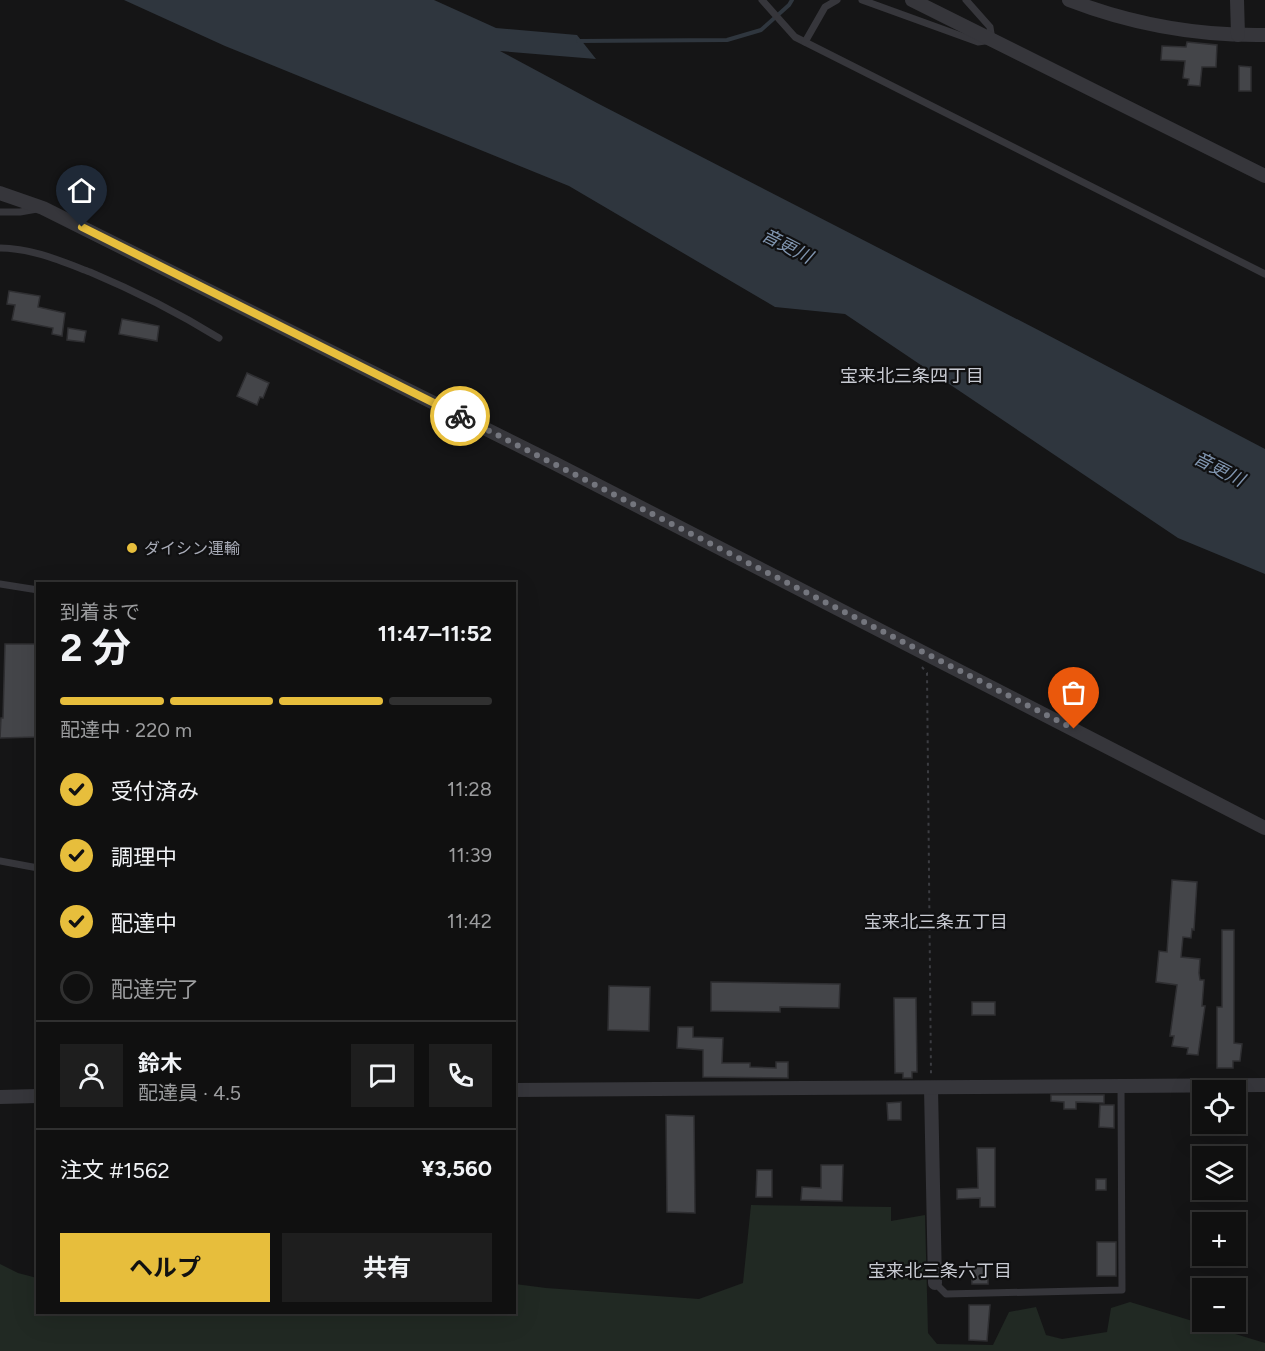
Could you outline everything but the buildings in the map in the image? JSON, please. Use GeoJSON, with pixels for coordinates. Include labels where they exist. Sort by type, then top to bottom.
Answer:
{"type":"FeatureCollection","features":[{"type":"Feature","properties":{"kind":"street"},"geometry":{"type":"LineString","coordinates":[[912,0],[1265,176]]}},
{"type":"Feature","properties":{"kind":"street"},"geometry":{"type":"LineString","coordinates":[[1069,0],[1109,15],[1168,28],[1238,35],[1265,34]]}},
{"type":"Feature","properties":{"kind":"street"},"geometry":{"type":"LineString","coordinates":[[1237,0],[1238,35]]}},
{"type":"Feature","properties":{"kind":"street"},"geometry":{"type":"LineString","coordinates":[[0,194],[43,208],[556,464],[1265,828]]}},
{"type":"Feature","properties":{"kind":"street"},"geometry":{"type":"LineString","coordinates":[[516,1090],[1265,1085]]}},
{"type":"Feature","properties":{"kind":"street"},"geometry":{"type":"LineString","coordinates":[[931,1088],[935,1283]]}},
{"type":"Feature","properties":{"kind":"street"},"geometry":{"type":"LineString","coordinates":[[0,1096],[36,1096]]}},
{"type":"Feature","properties":{"kind":"lane"},"geometry":{"type":"LineString","coordinates":[[805,42],[825,7],[837,0]]}},
{"type":"Feature","properties":{"kind":"lane"},"geometry":{"type":"LineString","coordinates":[[862,0],[978,42],[992,40],[990,27],[966,0]]}},
{"type":"Feature","properties":{"kind":"lane"},"geometry":{"type":"LineString","coordinates":[[765,2],[795,37],[1265,274]]}},
{"type":"Feature","properties":{"kind":"lane"},"geometry":{"type":"LineString","coordinates":[[0,212],[20,212],[43,208]]}},
{"type":"Feature","properties":{"kind":"lane"},"geometry":{"type":"LineString","coordinates":[[0,248],[12,248],[66,263],[139,293],[219,338]]}},
{"type":"Feature","properties":{"kind":"lane"},"geometry":{"type":"LineString","coordinates":[[0,584],[36,590]]}},
{"type":"Feature","properties":{"kind":"lane"},"geometry":{"type":"LineString","coordinates":[[0,861],[36,868]]}},
{"type":"Feature","properties":{"kind":"lane"},"geometry":{"type":"LineString","coordinates":[[935,1283],[946,1294],[1122,1290],[1121,1086]]}},
{"type":"Feature","properties":{"kind":"path"},"geometry":{"type":"LineString","coordinates":[[923,667],[927,673],[931,1088]]}},
{"type":"Feature","properties":{"kind":"shaded area"},"geometry":{"type":"Polygon","coordinates":[[[751,1205],[891,1207],[891,1221],[925,1215],[928,1333],[937,1344],[993,1345],[1009,1312],[1036,1307],[1046,1335],[1062,1339],[1107,1332],[1111,1308],[1130,1302],[1192,1321],[1192,1332],[1229,1332],[1265,1343],[1265,1351],[0,1351],[0,1264],[18,1273],[36,1278],[36,1314],[516,1314],[516,1284],[699,1299],[743,1283],[751,1205]]]}},
{"type":"Feature","properties":{"kind":"water","name":"音更川"},"geometry":{"type":"Polygon","coordinates":[[[124,0],[434,0],[496,28],[577,35],[596,59],[500,51],[1265,449],[1265,574],[1178,538],[845,314],[775,307],[569,186],[225,46],[124,0]]]}},
{"type":"Feature","properties":{"kind":"waterway"},"geometry":{"type":"LineString","coordinates":[[578,41],[727,40],[761,30],[792,0]]}},
{"type":"Feature","properties":{"kind":"way so far"},"geometry":{"type":"LineString","coordinates":[[460,416],[1074,729]]}},
{"type":"Feature","properties":{"kind":"place","name":"ダイシン運輸"},"geometry":{"type":"Point","coordinates":[132,548]}},
{"type":"Feature","properties":{"kind":"district","name":"宝来北三条四丁目"},"geometry":{"type":"Point","coordinates":[912,376]}},
{"type":"Feature","properties":{"kind":"district","name":"宝来北三条五丁目"},"geometry":{"type":"Point","coordinates":[936,922]}},
{"type":"Feature","properties":{"kind":"district","name":"宝来北三条六丁目"},"geometry":{"type":"Point","coordinates":[940,1271]}},
{"type":"Feature","properties":{"kind":"route"},"geometry":{"type":"LineString","coordinates":[[82,227],[460,416]]}}]}
